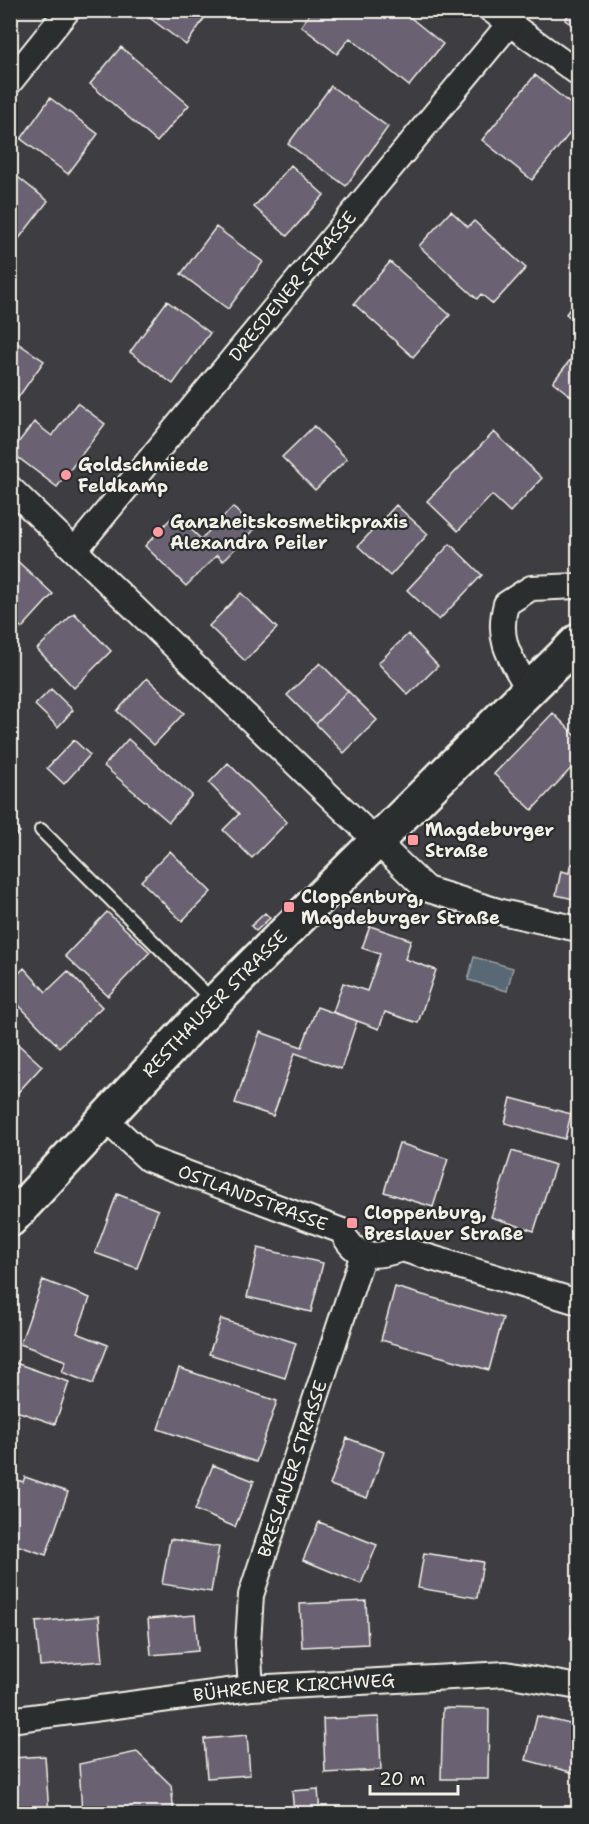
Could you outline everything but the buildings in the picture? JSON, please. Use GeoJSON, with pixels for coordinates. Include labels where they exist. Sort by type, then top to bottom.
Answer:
{"type":"FeatureCollection","features":[{"type":"Feature","properties":{"kind":"street"},"geometry":{"type":"LineString","coordinates":[[10,82],[68,10]]}},
{"type":"Feature","properties":{"kind":"street"},"geometry":{"type":"LineString","coordinates":[[500,17],[579,74]]}},
{"type":"Feature","properties":{"kind":"street","name":"DRESDENER STRASSE"},"geometry":{"type":"LineString","coordinates":[[75,550],[500,17]]}},
{"type":"Feature","properties":{"kind":"street"},"geometry":{"type":"LineString","coordinates":[[10,488],[426,889],[501,912],[579,929]]}},
{"type":"Feature","properties":{"kind":"street"},"geometry":{"type":"LineString","coordinates":[[529,690],[506,649],[501,624],[506,604],[531,588],[579,586]]}},
{"type":"Feature","properties":{"kind":"street","name":"RESTHAUSER STRASSE"},"geometry":{"type":"LineString","coordinates":[[10,1220],[214,1003],[579,641]]}},
{"type":"Feature","properties":{"kind":"street","name":"OSTLANDSTRASSE"},"geometry":{"type":"LineString","coordinates":[[104,1118],[148,1159],[342,1231],[348,1244],[363,1254]]}},
{"type":"Feature","properties":{"kind":"street"},"geometry":{"type":"LineString","coordinates":[[363,1254],[382,1256],[402,1249],[579,1302]]}},
{"type":"Feature","properties":{"kind":"street","name":"BRESLAUER STRASSE"},"geometry":{"type":"LineString","coordinates":[[251,1688],[248,1643],[251,1595],[363,1254]]}},
{"type":"Feature","properties":{"kind":"street","name":"BÜHRENER KIRCHWEG"},"geometry":{"type":"LineString","coordinates":[[10,1720],[251,1688],[506,1674],[579,1687]]}},
{"type":"Feature","properties":{"kind":"lane"},"geometry":{"type":"LineString","coordinates":[[41,830],[214,1003]]}},
{"type":"Feature","properties":{"kind":"water"},"geometry":{"type":"Polygon","coordinates":[[[474,957],[513,968],[507,991],[468,980],[474,957]]]}},
{"type":"Feature","properties":{"kind":"place","name":"Goldschmiede Feldkamp"},"geometry":{"type":"Point","coordinates":[66,475]}},
{"type":"Feature","properties":{"kind":"place","name":"Ganzheitskosmetikpraxis Alexandra Peiler"},"geometry":{"type":"Point","coordinates":[158,532]}},
{"type":"Feature","properties":{"kind":"place","name":"Magdeburger Straße"},"geometry":{"type":"Point","coordinates":[413,840]}},
{"type":"Feature","properties":{"kind":"place","name":"Cloppenburg, Magdeburger Straße"},"geometry":{"type":"Point","coordinates":[289,907]}},
{"type":"Feature","properties":{"kind":"place","name":"Cloppenburg, Breslauer Straße"},"geometry":{"type":"Point","coordinates":[352,1223]}}]}
